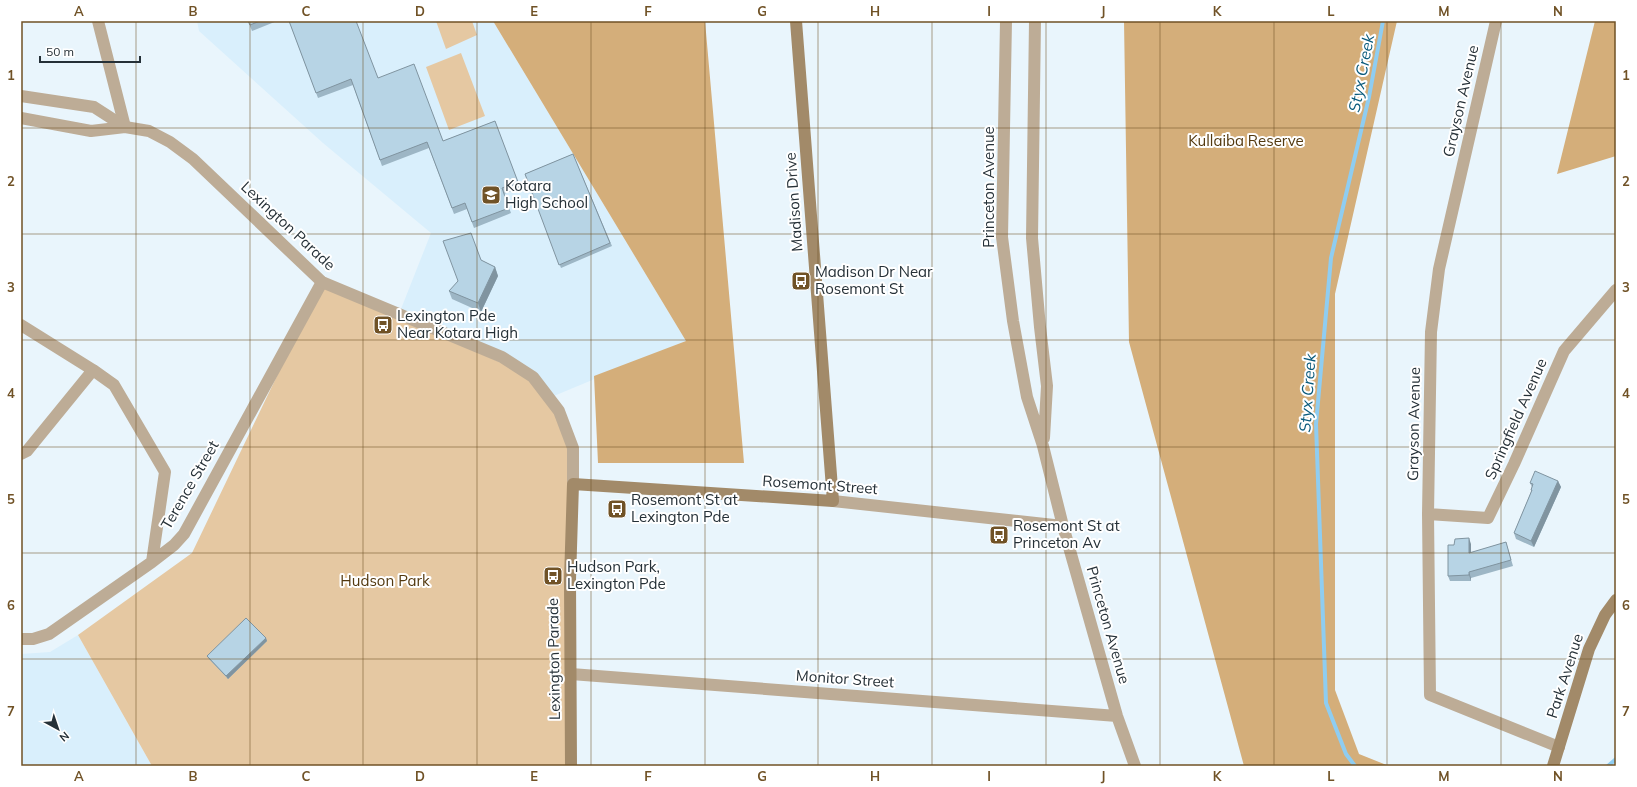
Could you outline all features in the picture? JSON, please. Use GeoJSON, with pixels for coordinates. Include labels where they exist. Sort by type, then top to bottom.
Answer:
{"type":"FeatureCollection","features":[{"type":"Feature","properties":{"kind":"main road","name":"Madison Drive"},"geometry":{"type":"LineString","coordinates":[[796,21],[833,501]]}},
{"type":"Feature","properties":{"kind":"main road","name":"Rosemont Street"},"geometry":{"type":"LineString","coordinates":[[573,484],[833,501]]}},
{"type":"Feature","properties":{"kind":"main road","name":"Lexington Parade"},"geometry":{"type":"LineString","coordinates":[[571,766],[570,580],[573,484]]}},
{"type":"Feature","properties":{"kind":"main road","name":"Park Avenue"},"geometry":{"type":"LineString","coordinates":[[1553,766],[1589,648],[1605,615],[1616,600]]}},
{"type":"Feature","properties":{"kind":"street"},"geometry":{"type":"LineString","coordinates":[[98,21],[125,127]]}},
{"type":"Feature","properties":{"kind":"street","name":"Princeton Avenue"},"geometry":{"type":"LineString","coordinates":[[1006,21],[1002,237],[1013,321],[1027,397],[1043,446],[1063,526],[1117,716],[1135,766]]}},
{"type":"Feature","properties":{"kind":"street","name":"Princeton Avenue"},"geometry":{"type":"LineString","coordinates":[[1035,21],[1032,238],[1047,386],[1043,446]]}},
{"type":"Feature","properties":{"kind":"street","name":"Grayson Avenue"},"geometry":{"type":"LineString","coordinates":[[1496,21],[1438,269],[1431,332],[1428,514],[1430,695],[1559,746]]}},
{"type":"Feature","properties":{"kind":"street","name":"Lexington Parade"},"geometry":{"type":"LineString","coordinates":[[21,96],[94,107],[125,127]]}},
{"type":"Feature","properties":{"kind":"street","name":"Lexington Parade"},"geometry":{"type":"LineString","coordinates":[[21,118],[91,130],[125,127],[149,131],[170,142],[193,159],[322,282],[502,357],[533,377],[559,411],[573,448],[573,484]]}},
{"type":"Feature","properties":{"kind":"street","name":"Terence Street"},"geometry":{"type":"LineString","coordinates":[[21,639],[33,639],[49,634],[152,562],[174,545],[184,534],[322,282]]}},
{"type":"Feature","properties":{"kind":"street","name":"Springfield Avenue"},"geometry":{"type":"LineString","coordinates":[[1428,514],[1488,518],[1514,464],[1564,351],[1616,290]]}},
{"type":"Feature","properties":{"kind":"street"},"geometry":{"type":"LineString","coordinates":[[21,325],[93,370],[114,385],[165,472],[152,562]]}},
{"type":"Feature","properties":{"kind":"street"},"geometry":{"type":"LineString","coordinates":[[21,454],[27,451],[93,370]]}},
{"type":"Feature","properties":{"kind":"street","name":"Rosemont Street"},"geometry":{"type":"LineString","coordinates":[[833,501],[1063,526]]}},
{"type":"Feature","properties":{"kind":"street","name":"Monitor Street"},"geometry":{"type":"LineString","coordinates":[[571,674],[1117,716]]}},
{"type":"Feature","properties":{"kind":"shaded area","name":"Kotara High School"},"geometry":{"type":"Polygon","coordinates":[[[197,21],[493,21],[686,341],[549,398],[399,314],[431,233],[323,143],[199,31],[197,21]]]}},
{"type":"Feature","properties":{"kind":"shaded area"},"geometry":{"type":"Polygon","coordinates":[[[78,635],[152,766],[21,766],[21,654],[50,652],[78,635]]]}},
{"type":"Feature","properties":{"kind":"green space"},"geometry":{"type":"Polygon","coordinates":[[[436,21],[472,21],[477,35],[446,49],[436,21]]]}},
{"type":"Feature","properties":{"kind":"green space"},"geometry":{"type":"Polygon","coordinates":[[[493,21],[705,21],[744,463],[598,463],[594,376],[686,341],[493,21]]]}},
{"type":"Feature","properties":{"kind":"green space","name":"Kullaiba Reserve"},"geometry":{"type":"Polygon","coordinates":[[[1124,21],[1397,21],[1335,294],[1335,690],[1359,754],[1389,766],[1244,766],[1129,342],[1124,21]]]}},
{"type":"Feature","properties":{"kind":"green space"},"geometry":{"type":"Polygon","coordinates":[[[1595,21],[1616,21],[1616,156],[1557,174],[1595,21]]]}},
{"type":"Feature","properties":{"kind":"green space"},"geometry":{"type":"Polygon","coordinates":[[[461,53],[485,116],[449,130],[426,67],[461,53]]]}},
{"type":"Feature","properties":{"kind":"green space","name":"Hudson Park"},"geometry":{"type":"Polygon","coordinates":[[[322,282],[533,377],[559,411],[573,448],[571,766],[152,766],[78,635],[192,553],[322,282]]]}},
{"type":"Feature","properties":{"kind":"building"},"geometry":{"type":"Polygon","coordinates":[[[248,21],[260,21],[250,25],[248,21]]]}},
{"type":"Feature","properties":{"kind":"building"},"geometry":{"type":"Polygon","coordinates":[[[289,21],[356,21],[378,78],[414,64],[443,141],[495,121],[518,182],[502,188],[509,208],[472,222],[465,203],[452,208],[427,142],[380,160],[351,79],[316,93],[289,21]]]}},
{"type":"Feature","properties":{"kind":"building"},"geometry":{"type":"Polygon","coordinates":[[[573,154],[610,243],[559,265],[525,174],[573,154]]]}},
{"type":"Feature","properties":{"kind":"building"},"geometry":{"type":"Polygon","coordinates":[[[471,233],[481,260],[495,267],[478,303],[449,291],[458,281],[443,241],[471,233]]]}},
{"type":"Feature","properties":{"kind":"building"},"geometry":{"type":"Polygon","coordinates":[[[1535,471],[1558,481],[1531,541],[1514,533],[1532,490],[1533,484],[1530,483],[1535,471]]]}},
{"type":"Feature","properties":{"kind":"building"},"geometry":{"type":"Polygon","coordinates":[[[1469,538],[1469,553],[1506,542],[1511,560],[1469,572],[1469,575],[1448,576],[1448,545],[1454,545],[1455,539],[1469,538]]]}},
{"type":"Feature","properties":{"kind":"building"},"geometry":{"type":"Polygon","coordinates":[[[246,618],[266,638],[226,676],[207,656],[246,618]]]}},
{"type":"Feature","properties":{"kind":"waterway","name":"Styx Creek"},"geometry":{"type":"LineString","coordinates":[[1355,766],[1346,754],[1326,703],[1316,424],[1331,258],[1369,97],[1383,21]]}},
{"type":"Feature","properties":{"kind":"waterway"},"geometry":{"type":"LineString","coordinates":[[1608,766],[1616,759]]}},
{"type":"Feature","properties":{"kind":"place","name":"Kotara High School"},"geometry":{"type":"Point","coordinates":[491,195]}},
{"type":"Feature","properties":{"kind":"place","name":"Madison Dr Near Rosemont St"},"geometry":{"type":"Point","coordinates":[801,281]}},
{"type":"Feature","properties":{"kind":"place","name":"Lexington Pde Near Kotara High"},"geometry":{"type":"Point","coordinates":[383,325]}},
{"type":"Feature","properties":{"kind":"place","name":"Rosemont St at Lexington Pde"},"geometry":{"type":"Point","coordinates":[617,509]}},
{"type":"Feature","properties":{"kind":"place","name":"Rosemont St at Princeton Av"},"geometry":{"type":"Point","coordinates":[999,535]}},
{"type":"Feature","properties":{"kind":"place","name":"Hudson Park, Lexington Pde"},"geometry":{"type":"Point","coordinates":[553,576]}}]}
